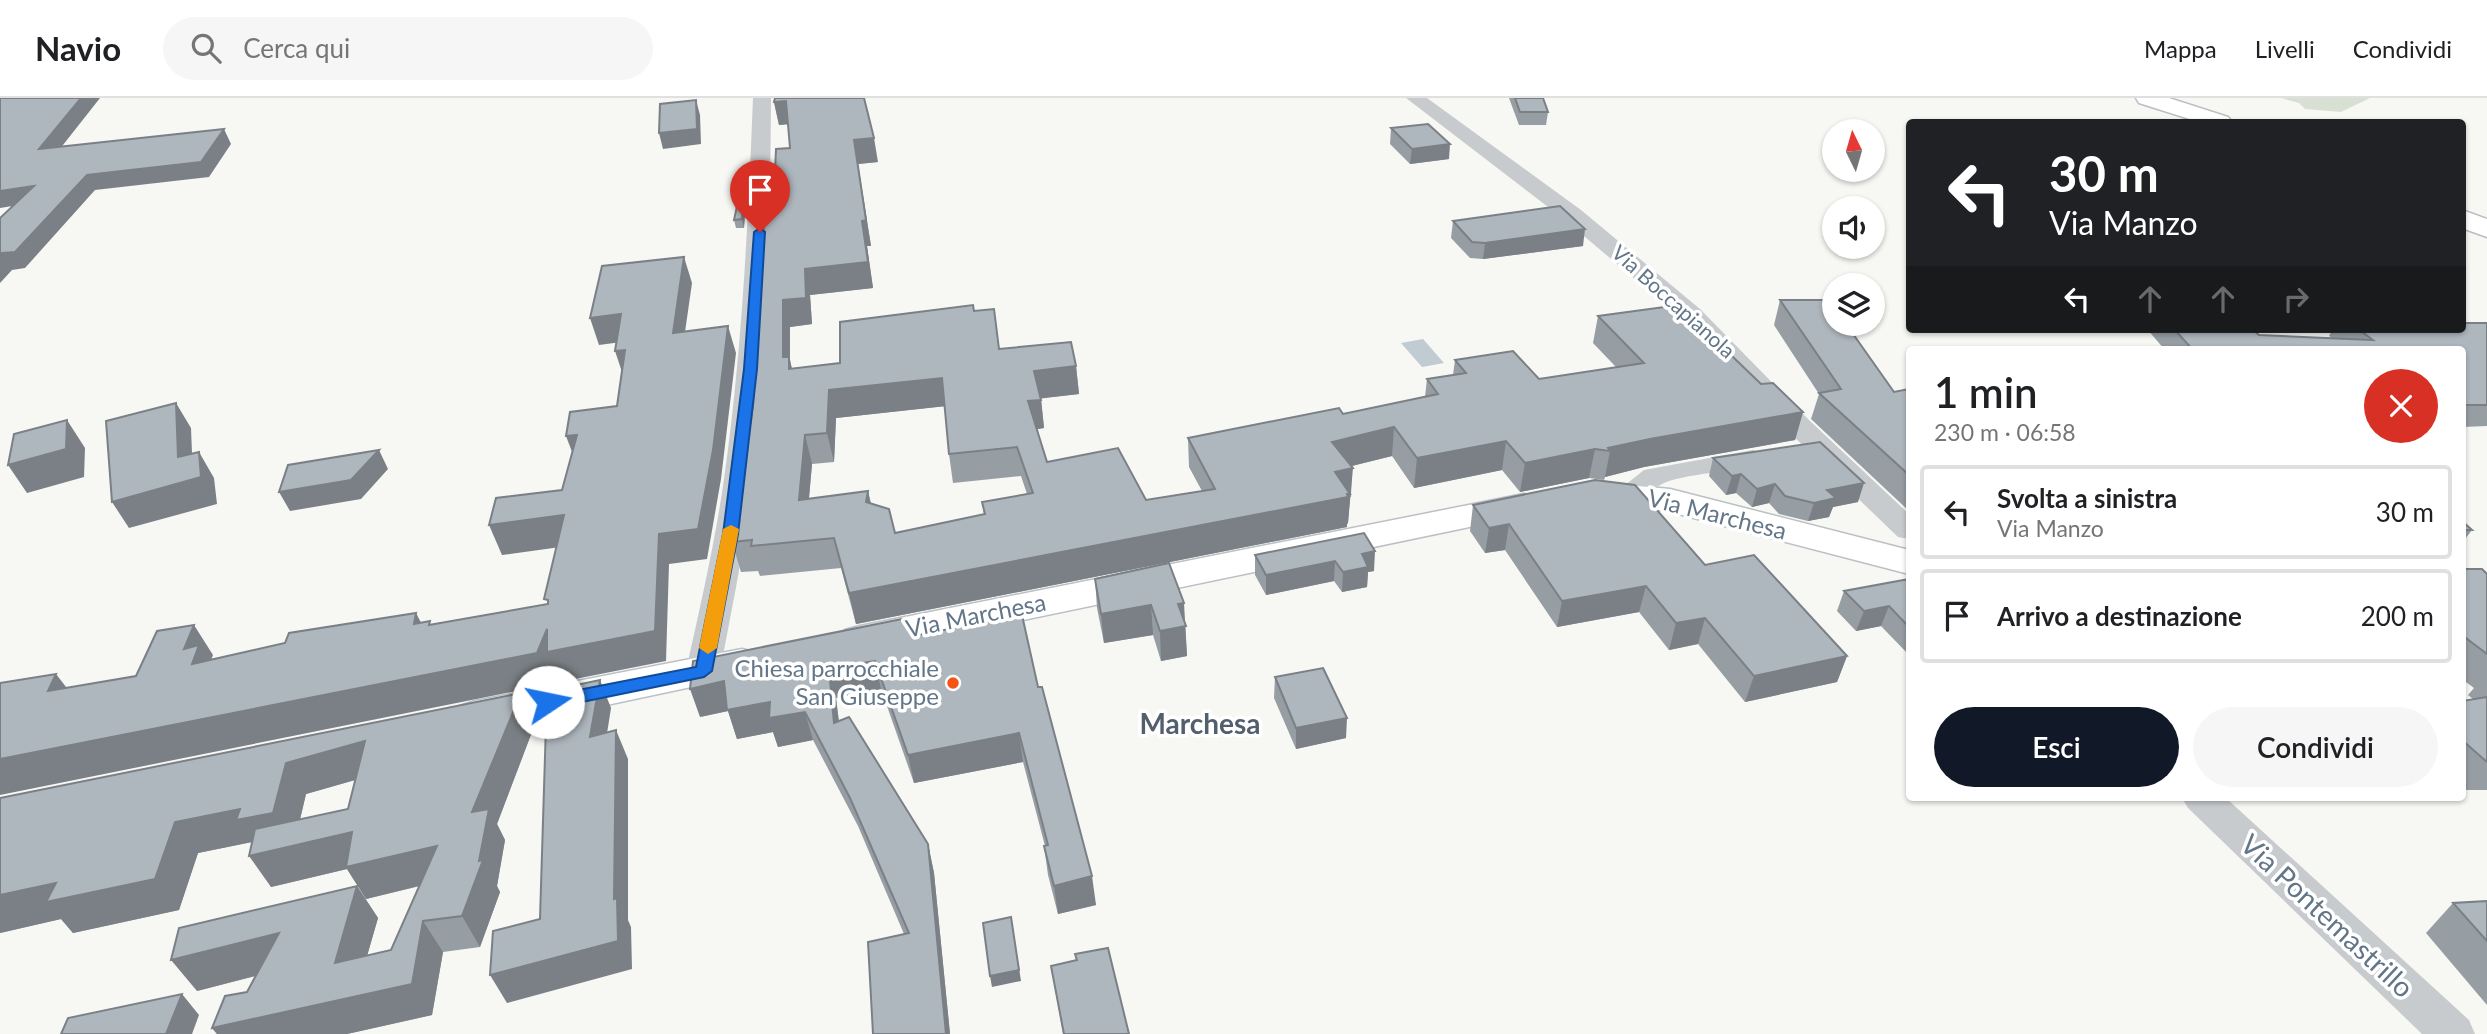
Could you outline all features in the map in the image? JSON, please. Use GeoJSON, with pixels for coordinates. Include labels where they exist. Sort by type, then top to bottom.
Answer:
{"type":"FeatureCollection","features":[{"type":"Feature","properties":{"kind":"main road"},"geometry":{"type":"LineString","coordinates":[[2147,98],[2211,119]]}},
{"type":"Feature","properties":{"kind":"main road"},"geometry":{"type":"LineString","coordinates":[[2466,220],[2487,229]]}},
{"type":"Feature","properties":{"kind":"main road","name":"Via Marchesa"},"geometry":{"type":"LineString","coordinates":[[824,647],[1590,492],[1670,500],[1906,561]]}},
{"type":"Feature","properties":{"kind":"main road"},"geometry":{"type":"LineString","coordinates":[[436,725],[784,655]]}},
{"type":"Feature","properties":{"kind":"street"},"geometry":{"type":"LineString","coordinates":[[704,671],[730,534],[750,369],[760,232],[762,98]]}},
{"type":"Feature","properties":{"kind":"street","name":"Via Boccapianola"},"geometry":{"type":"LineString","coordinates":[[1415,98],[1573,215],[1691,314],[1821,447],[1906,527]]}},
{"type":"Feature","properties":{"kind":"street"},"geometry":{"type":"LineString","coordinates":[[1629,494],[1654,476],[1821,447]]}},
{"type":"Feature","properties":{"kind":"street","name":"Via Pontemastrillo"},"geometry":{"type":"LineString","coordinates":[[2204,801],[2453,1034]]}},
{"type":"Feature","properties":{"kind":"shaded area"},"geometry":{"type":"Polygon","coordinates":[[[2281,98],[2370,98],[2341,112],[2305,109],[2299,103],[2281,98]]]}},
{"type":"Feature","properties":{"kind":"shaded area"},"geometry":{"type":"Polygon","coordinates":[[[1423,339],[1444,363],[1422,367],[1401,343],[1423,339]]]}},
{"type":"Feature","properties":{"kind":"building"},"geometry":{"type":"Polygon","coordinates":[[[0,98],[81,98],[39,149],[224,129],[201,162],[87,175],[15,252],[2,253],[0,256],[0,218],[34,186],[0,191],[0,98]]]}},
{"type":"Feature","properties":{"kind":"building"},"geometry":{"type":"Polygon","coordinates":[[[775,98],[864,98],[874,138],[854,140],[866,220],[862,221],[868,262],[805,269],[806,298],[783,300],[783,357],[789,357],[789,369],[840,363],[840,322],[973,305],[974,311],[994,309],[999,349],[1071,342],[1076,366],[1034,371],[1041,400],[1028,401],[1047,462],[1118,448],[1146,500],[1215,489],[1188,438],[1339,408],[1343,414],[1438,394],[1427,379],[1466,373],[1455,360],[1513,351],[1539,379],[1644,363],[1598,316],[1679,305],[1761,384],[1773,383],[1803,412],[1650,439],[1608,448],[1610,451],[1595,449],[1525,463],[1506,441],[1417,458],[1394,427],[1332,442],[1353,468],[1335,472],[1350,494],[1347,494],[1348,497],[849,593],[834,538],[751,546],[752,540],[732,542],[753,406],[767,173],[775,172],[776,149],[790,148],[786,101],[774,102],[775,98]],[[942,378],[829,390],[827,433],[805,435],[799,500],[868,491],[866,502],[889,509],[895,533],[985,514],[982,502],[1033,493],[1017,447],[949,454],[942,378]]]}},
{"type":"Feature","properties":{"kind":"building"},"geometry":{"type":"Polygon","coordinates":[[[1515,98],[1543,98],[1548,112],[1520,112],[1515,98]]]}},
{"type":"Feature","properties":{"kind":"building"},"geometry":{"type":"Polygon","coordinates":[[[696,100],[697,129],[659,133],[660,104],[696,100]]]}},
{"type":"Feature","properties":{"kind":"building"},"geometry":{"type":"Polygon","coordinates":[[[1428,124],[1450,144],[1412,149],[1391,128],[1428,124]]]}},
{"type":"Feature","properties":{"kind":"building"},"geometry":{"type":"Polygon","coordinates":[[[744,191],[742,219],[734,220],[740,192],[744,191]]]}},
{"type":"Feature","properties":{"kind":"building"},"geometry":{"type":"Polygon","coordinates":[[[1560,206],[1585,229],[1485,243],[1472,242],[1453,221],[1560,206]]]}},
{"type":"Feature","properties":{"kind":"building"},"geometry":{"type":"Polygon","coordinates":[[[684,257],[673,333],[728,326],[713,450],[698,529],[659,534],[655,631],[547,652],[547,629],[537,653],[0,759],[0,683],[56,674],[48,691],[136,676],[157,631],[194,625],[184,649],[199,645],[192,664],[285,643],[289,633],[416,613],[414,624],[430,621],[429,625],[548,604],[548,600],[544,599],[564,515],[489,525],[496,498],[562,490],[577,435],[566,436],[570,412],[617,406],[625,350],[615,351],[621,314],[590,318],[602,266],[684,257]]]}},
{"type":"Feature","properties":{"kind":"building"},"geometry":{"type":"Polygon","coordinates":[[[1780,300],[1822,300],[1822,336],[1854,336],[1894,392],[1906,390],[1906,472],[1819,393],[1841,389],[1780,300]]]}},
{"type":"Feature","properties":{"kind":"building"},"geometry":{"type":"Polygon","coordinates":[[[2466,323],[2487,323],[2487,405],[2466,405],[2466,346],[2189,346],[2178,333],[2257,333],[2373,340],[2363,333],[2466,333],[2466,323]]]}},
{"type":"Feature","properties":{"kind":"building"},"geometry":{"type":"Polygon","coordinates":[[[176,403],[178,457],[199,452],[201,477],[112,502],[106,421],[176,403]]]}},
{"type":"Feature","properties":{"kind":"building"},"geometry":{"type":"Polygon","coordinates":[[[67,420],[66,449],[8,465],[14,434],[67,420]]]}},
{"type":"Feature","properties":{"kind":"building"},"geometry":{"type":"Polygon","coordinates":[[[1820,442],[1864,483],[1827,490],[1836,498],[1814,503],[1785,496],[1775,484],[1757,489],[1741,474],[1732,476],[1713,458],[1820,442]]]}},
{"type":"Feature","properties":{"kind":"building"},"geometry":{"type":"Polygon","coordinates":[[[379,450],[351,480],[279,492],[288,465],[379,450]]]}},
{"type":"Feature","properties":{"kind":"building"},"geometry":{"type":"Polygon","coordinates":[[[1595,480],[1635,485],[1705,565],[1754,555],[1847,656],[1754,676],[1705,618],[1676,623],[1646,586],[1562,601],[1509,524],[1489,528],[1473,505],[1595,480]]]}},
{"type":"Feature","properties":{"kind":"building"},"geometry":{"type":"Polygon","coordinates":[[[1364,533],[1375,551],[1362,554],[1368,567],[1343,572],[1335,561],[1266,575],[1255,555],[1364,533]]]}},
{"type":"Feature","properties":{"kind":"building"},"geometry":{"type":"Polygon","coordinates":[[[1169,563],[1184,603],[1178,604],[1186,626],[1160,631],[1151,605],[1101,614],[1095,579],[1169,563]]]}},
{"type":"Feature","properties":{"kind":"building"},"geometry":{"type":"Polygon","coordinates":[[[2466,569],[2482,569],[2487,574],[2487,654],[2466,638],[2466,569]]]}},
{"type":"Feature","properties":{"kind":"building"},"geometry":{"type":"Polygon","coordinates":[[[1906,580],[1906,624],[1889,606],[1864,611],[1844,591],[1906,580]]]}},
{"type":"Feature","properties":{"kind":"building"},"geometry":{"type":"Polygon","coordinates":[[[1022,615],[1038,687],[1042,687],[1092,876],[1054,886],[1044,846],[1048,845],[1019,733],[908,755],[875,661],[829,669],[834,723],[849,717],[928,844],[946,1034],[873,1034],[868,942],[909,933],[850,798],[805,712],[769,718],[770,702],[727,710],[724,681],[690,689],[693,661],[907,618],[913,636],[1022,615]]]}},
{"type":"Feature","properties":{"kind":"building"},"geometry":{"type":"Polygon","coordinates":[[[1323,668],[1347,718],[1296,728],[1275,677],[1323,668]]]}},
{"type":"Feature","properties":{"kind":"building"},"geometry":{"type":"Polygon","coordinates":[[[600,680],[590,737],[616,730],[614,899],[617,898],[618,941],[490,975],[493,931],[540,919],[547,691],[600,680]]]}},
{"type":"Feature","properties":{"kind":"building"},"geometry":{"type":"Polygon","coordinates":[[[521,693],[472,812],[489,809],[479,861],[483,860],[462,916],[423,921],[412,984],[212,1028],[225,996],[247,992],[279,933],[171,960],[179,928],[357,886],[335,963],[391,950],[437,846],[346,867],[352,832],[249,856],[255,829],[348,809],[365,741],[286,763],[273,813],[236,820],[240,809],[175,822],[155,879],[46,902],[56,883],[0,895],[0,798],[521,693]]]}},
{"type":"Feature","properties":{"kind":"building"},"geometry":{"type":"Polygon","coordinates":[[[2487,697],[2487,762],[2466,744],[2466,700],[2487,697]]]}},
{"type":"Feature","properties":{"kind":"building"},"geometry":{"type":"Polygon","coordinates":[[[2487,901],[2487,941],[2453,903],[2487,901]]]}},
{"type":"Feature","properties":{"kind":"building"},"geometry":{"type":"Polygon","coordinates":[[[1011,917],[1019,970],[990,976],[983,923],[1011,917]]]}},
{"type":"Feature","properties":{"kind":"building"},"geometry":{"type":"Polygon","coordinates":[[[1108,948],[1129,1034],[1064,1034],[1051,966],[1077,960],[1075,954],[1108,948]]]}},
{"type":"Feature","properties":{"kind":"building"},"geometry":{"type":"Polygon","coordinates":[[[182,994],[166,1034],[61,1034],[68,1018],[182,994]]]}},
{"type":"Feature","properties":{"kind":"slow traffic"},"geometry":{"type":"LineString","coordinates":[[708,648],[731,529]]}},
{"type":"Feature","properties":{"kind":"place","name":"Chiesa parrocchiale San Giuseppe"},"geometry":{"type":"Point","coordinates":[953,683]}},
{"type":"Feature","properties":{"kind":"district","name":"Marchesa"},"geometry":{"type":"Point","coordinates":[1200,724]}},
{"type":"Feature","properties":{"kind":"route"},"geometry":{"type":"LineString","coordinates":[[548,702],[704,671],[730,534],[750,369],[760,232]]}}]}
